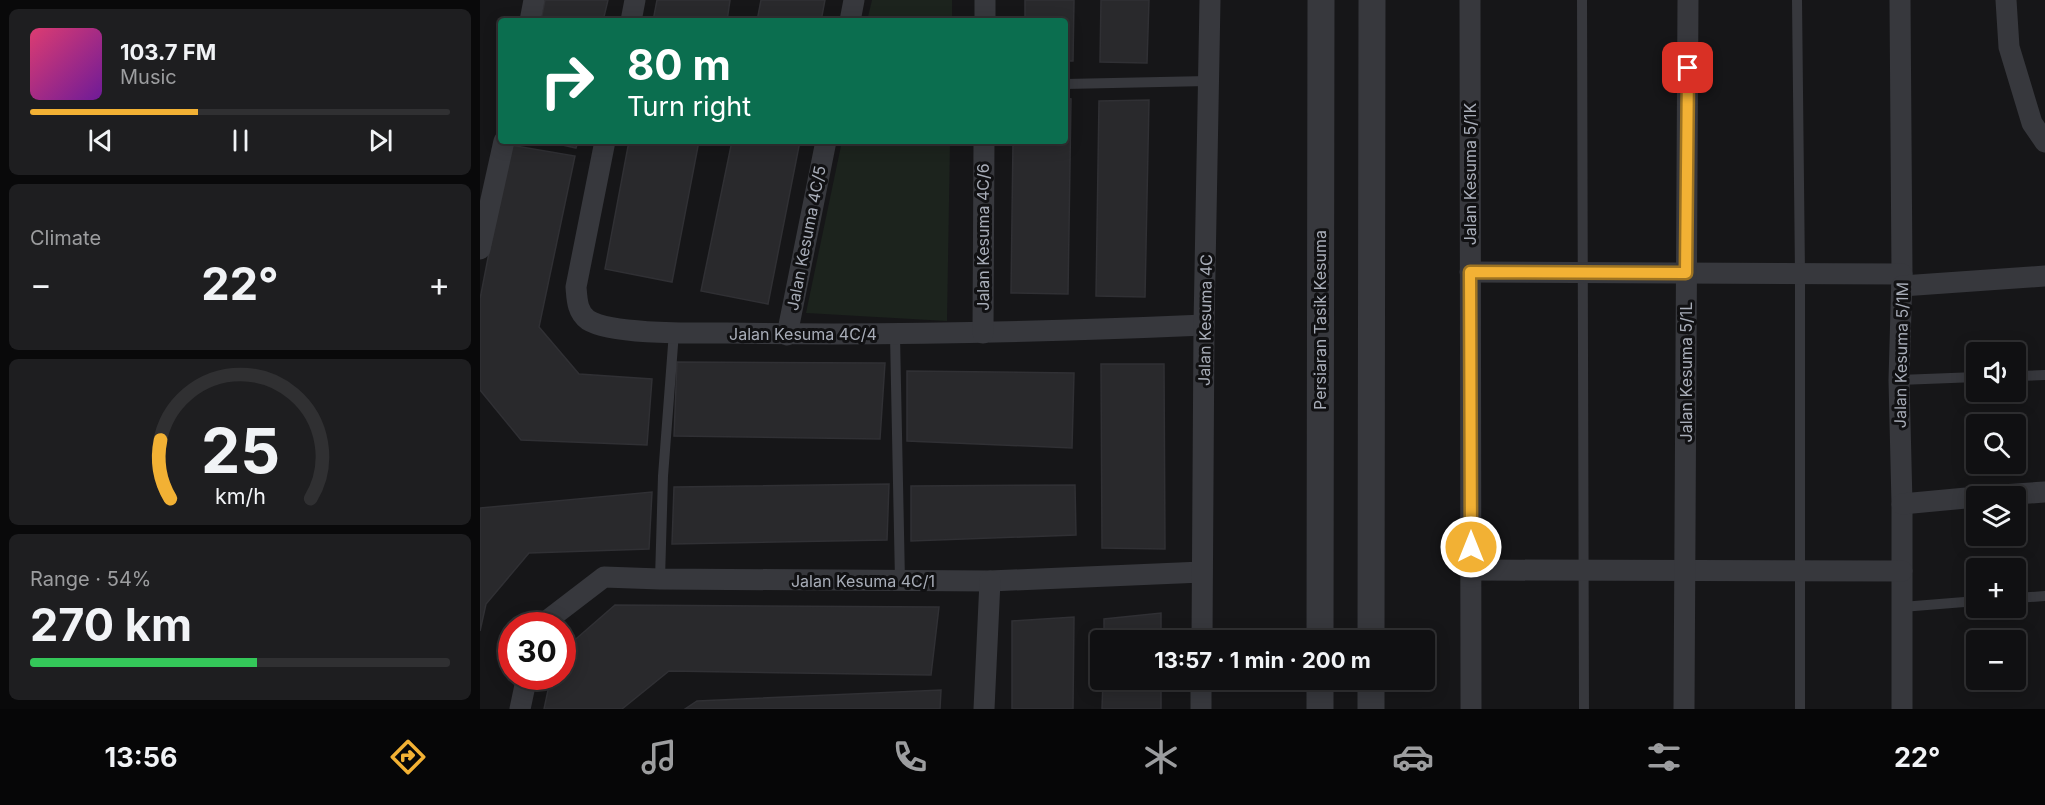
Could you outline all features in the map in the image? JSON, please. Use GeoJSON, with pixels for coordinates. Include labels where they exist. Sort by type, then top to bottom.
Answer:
{"type":"FeatureCollection","features":[{"type":"Feature","properties":{"kind":"street"},"geometry":{"type":"LineString","coordinates":[[531,18],[534,0]]}},
{"type":"Feature","properties":{"kind":"street"},"geometry":{"type":"LineString","coordinates":[[632,18],[635,0]]}},
{"type":"Feature","properties":{"kind":"street"},"geometry":{"type":"LineString","coordinates":[[851,18],[854,0]]}},
{"type":"Feature","properties":{"kind":"street"},"geometry":{"type":"LineString","coordinates":[[985,0],[985,18]]}},
{"type":"Feature","properties":{"kind":"street","name":"Jalan Kesuma 4C"},"geometry":{"type":"LineString","coordinates":[[1202,630],[1204,326],[1210,0]]}},
{"type":"Feature","properties":{"kind":"street","name":"Persiaran Tasik Kesuma"},"geometry":{"type":"LineString","coordinates":[[1320,630],[1321,0]]}},
{"type":"Feature","properties":{"kind":"street"},"geometry":{"type":"LineString","coordinates":[[1371,630],[1372,0]]}},
{"type":"Feature","properties":{"kind":"street","name":"Jalan Kesuma 5/1K"},"geometry":{"type":"LineString","coordinates":[[1470,0],[1471,709]]}},
{"type":"Feature","properties":{"kind":"street","name":"Jalan Kesuma 5/1L"},"geometry":{"type":"LineString","coordinates":[[1684,709],[1688,0]]}},
{"type":"Feature","properties":{"kind":"street","name":"Jalan Kesuma 5/1M"},"geometry":{"type":"LineString","coordinates":[[1900,0],[1902,280],[1899,380],[1902,504],[1902,709]]}},
{"type":"Feature","properties":{"kind":"street"},"geometry":{"type":"LineString","coordinates":[[2006,0],[2009,47],[2032,123],[2045,142]]}},
{"type":"Feature","properties":{"kind":"street"},"geometry":{"type":"LineString","coordinates":[[480,249],[503,144]]}},
{"type":"Feature","properties":{"kind":"street","name":"Jalan Kesuma 4C/4"},"geometry":{"type":"LineString","coordinates":[[604,144],[576,287],[577,306],[587,319],[609,328],[674,332],[895,335],[1204,326]]}},
{"type":"Feature","properties":{"kind":"street","name":"Jalan Kesuma 4C/5"},"geometry":{"type":"LineString","coordinates":[[787,334],[825,144]]}},
{"type":"Feature","properties":{"kind":"street","name":"Jalan Kesuma 4C/6"},"geometry":{"type":"LineString","coordinates":[[983,333],[984,144]]}},
{"type":"Feature","properties":{"kind":"street"},"geometry":{"type":"LineString","coordinates":[[1470,272],[1800,274],[1902,280],[2045,276]]}},
{"type":"Feature","properties":{"kind":"street"},"geometry":{"type":"LineString","coordinates":[[2026,493],[2045,492]]}},
{"type":"Feature","properties":{"kind":"street"},"geometry":{"type":"LineString","coordinates":[[1902,504],[1966,498]]}},
{"type":"Feature","properties":{"kind":"street"},"geometry":{"type":"LineString","coordinates":[[1471,570],[1902,571]]}},
{"type":"Feature","properties":{"kind":"street","name":"Jalan Kesuma 4C/1"},"geometry":{"type":"LineString","coordinates":[[558,612],[604,577],[990,581],[1202,572]]}},
{"type":"Feature","properties":{"kind":"street"},"geometry":{"type":"LineString","coordinates":[[984,709],[990,581]]}},
{"type":"Feature","properties":{"kind":"street"},"geometry":{"type":"LineString","coordinates":[[520,709],[524,690]]}},
{"type":"Feature","properties":{"kind":"street"},"geometry":{"type":"LineString","coordinates":[[1201,690],[1201,709]]}},
{"type":"Feature","properties":{"kind":"street"},"geometry":{"type":"LineString","coordinates":[[1320,690],[1320,709]]}},
{"type":"Feature","properties":{"kind":"street"},"geometry":{"type":"LineString","coordinates":[[1371,690],[1371,709]]}},
{"type":"Feature","properties":{"kind":"lane"},"geometry":{"type":"LineString","coordinates":[[1582,0],[1584,709]]}},
{"type":"Feature","properties":{"kind":"lane"},"geometry":{"type":"LineString","coordinates":[[1797,0],[1800,274],[1800,709]]}},
{"type":"Feature","properties":{"kind":"lane"},"geometry":{"type":"LineString","coordinates":[[1068,84],[1208,81]]}},
{"type":"Feature","properties":{"kind":"lane"},"geometry":{"type":"LineString","coordinates":[[660,579],[663,476],[674,332]]}},
{"type":"Feature","properties":{"kind":"lane"},"geometry":{"type":"LineString","coordinates":[[895,335],[900,581]]}},
{"type":"Feature","properties":{"kind":"lane"},"geometry":{"type":"LineString","coordinates":[[2026,376],[2045,375]]}},
{"type":"Feature","properties":{"kind":"lane"},"geometry":{"type":"LineString","coordinates":[[1899,380],[1966,377]]}},
{"type":"Feature","properties":{"kind":"lane"},"geometry":{"type":"LineString","coordinates":[[2026,597],[2045,596]]}},
{"type":"Feature","properties":{"kind":"lane"},"geometry":{"type":"LineString","coordinates":[[1902,607],[1966,602]]}},
{"type":"Feature","properties":{"kind":"shaded area"},"geometry":{"type":"Polygon","coordinates":[[[872,0],[952,0],[952,18],[868,18],[872,0]]]}},
{"type":"Feature","properties":{"kind":"shaded area"},"geometry":{"type":"Polygon","coordinates":[[[841,144],[950,144],[947,321],[806,313],[841,144]]]}},
{"type":"Feature","properties":{"kind":"building"},"geometry":{"type":"Polygon","coordinates":[[[545,0],[608,0],[604,18],[542,18],[545,0]]]}},
{"type":"Feature","properties":{"kind":"building"},"geometry":{"type":"Polygon","coordinates":[[[657,0],[730,0],[727,18],[654,18],[657,0]]]}},
{"type":"Feature","properties":{"kind":"building"},"geometry":{"type":"Polygon","coordinates":[[[761,0],[825,0],[822,18],[758,18],[761,0]]]}},
{"type":"Feature","properties":{"kind":"building"},"geometry":{"type":"Polygon","coordinates":[[[1025,0],[1074,0],[1073,61],[1068,61],[1068,18],[1025,18],[1025,0]]]}},
{"type":"Feature","properties":{"kind":"building"},"geometry":{"type":"Polygon","coordinates":[[[1101,0],[1149,0],[1147,63],[1100,62],[1101,0]]]}},
{"type":"Feature","properties":{"kind":"building"},"geometry":{"type":"Polygon","coordinates":[[[1068,98],[1071,99],[1068,294],[1011,293],[1013,144],[1068,144],[1068,98]]]}},
{"type":"Feature","properties":{"kind":"building"},"geometry":{"type":"Polygon","coordinates":[[[1149,100],[1145,297],[1096,296],[1099,101],[1149,100]]]}},
{"type":"Feature","properties":{"kind":"building"},"geometry":{"type":"Polygon","coordinates":[[[558,144],[577,144],[576,148],[558,144]]]}},
{"type":"Feature","properties":{"kind":"building"},"geometry":{"type":"Polygon","coordinates":[[[628,144],[698,144],[672,282],[605,269],[628,144]]]}},
{"type":"Feature","properties":{"kind":"building"},"geometry":{"type":"Polygon","coordinates":[[[731,144],[799,144],[768,304],[701,291],[731,144]]]}},
{"type":"Feature","properties":{"kind":"building"},"geometry":{"type":"Polygon","coordinates":[[[510,145],[575,156],[539,327],[579,374],[652,379],[647,445],[521,440],[480,390],[480,299],[510,145]]]}},
{"type":"Feature","properties":{"kind":"building"},"geometry":{"type":"Polygon","coordinates":[[[677,362],[885,363],[880,439],[674,436],[677,362]]]}},
{"type":"Feature","properties":{"kind":"building"},"geometry":{"type":"Polygon","coordinates":[[[1101,364],[1164,364],[1165,549],[1102,548],[1101,364]]]}},
{"type":"Feature","properties":{"kind":"building"},"geometry":{"type":"Polygon","coordinates":[[[907,371],[1074,373],[1072,448],[907,441],[907,371]]]}},
{"type":"Feature","properties":{"kind":"building"},"geometry":{"type":"Polygon","coordinates":[[[889,484],[887,540],[672,544],[674,487],[889,484]]]}},
{"type":"Feature","properties":{"kind":"building"},"geometry":{"type":"Polygon","coordinates":[[[1075,485],[1076,535],[911,541],[911,486],[1075,485]]]}},
{"type":"Feature","properties":{"kind":"building"},"geometry":{"type":"Polygon","coordinates":[[[652,492],[649,549],[529,553],[486,604],[480,631],[480,508],[652,492]]]}},
{"type":"Feature","properties":{"kind":"building"},"geometry":{"type":"Polygon","coordinates":[[[615,605],[939,607],[931,675],[669,671],[622,709],[544,709],[548,690],[576,690],[576,639],[615,605]]]}},
{"type":"Feature","properties":{"kind":"building"},"geometry":{"type":"Polygon","coordinates":[[[1161,613],[1161,630],[1104,630],[1104,619],[1161,613]]]}},
{"type":"Feature","properties":{"kind":"building"},"geometry":{"type":"Polygon","coordinates":[[[1074,617],[1073,709],[1012,709],[1012,621],[1074,617]]]}},
{"type":"Feature","properties":{"kind":"building"},"geometry":{"type":"Polygon","coordinates":[[[941,690],[940,709],[685,709],[697,701],[941,690]]]}},
{"type":"Feature","properties":{"kind":"building"},"geometry":{"type":"Polygon","coordinates":[[[1103,690],[1161,690],[1161,709],[1102,709],[1103,690]]]}},
{"type":"Feature","properties":{"kind":"route"},"geometry":{"type":"LineString","coordinates":[[1471,547],[1470,272],[1686,273],[1688,68]]}}]}
